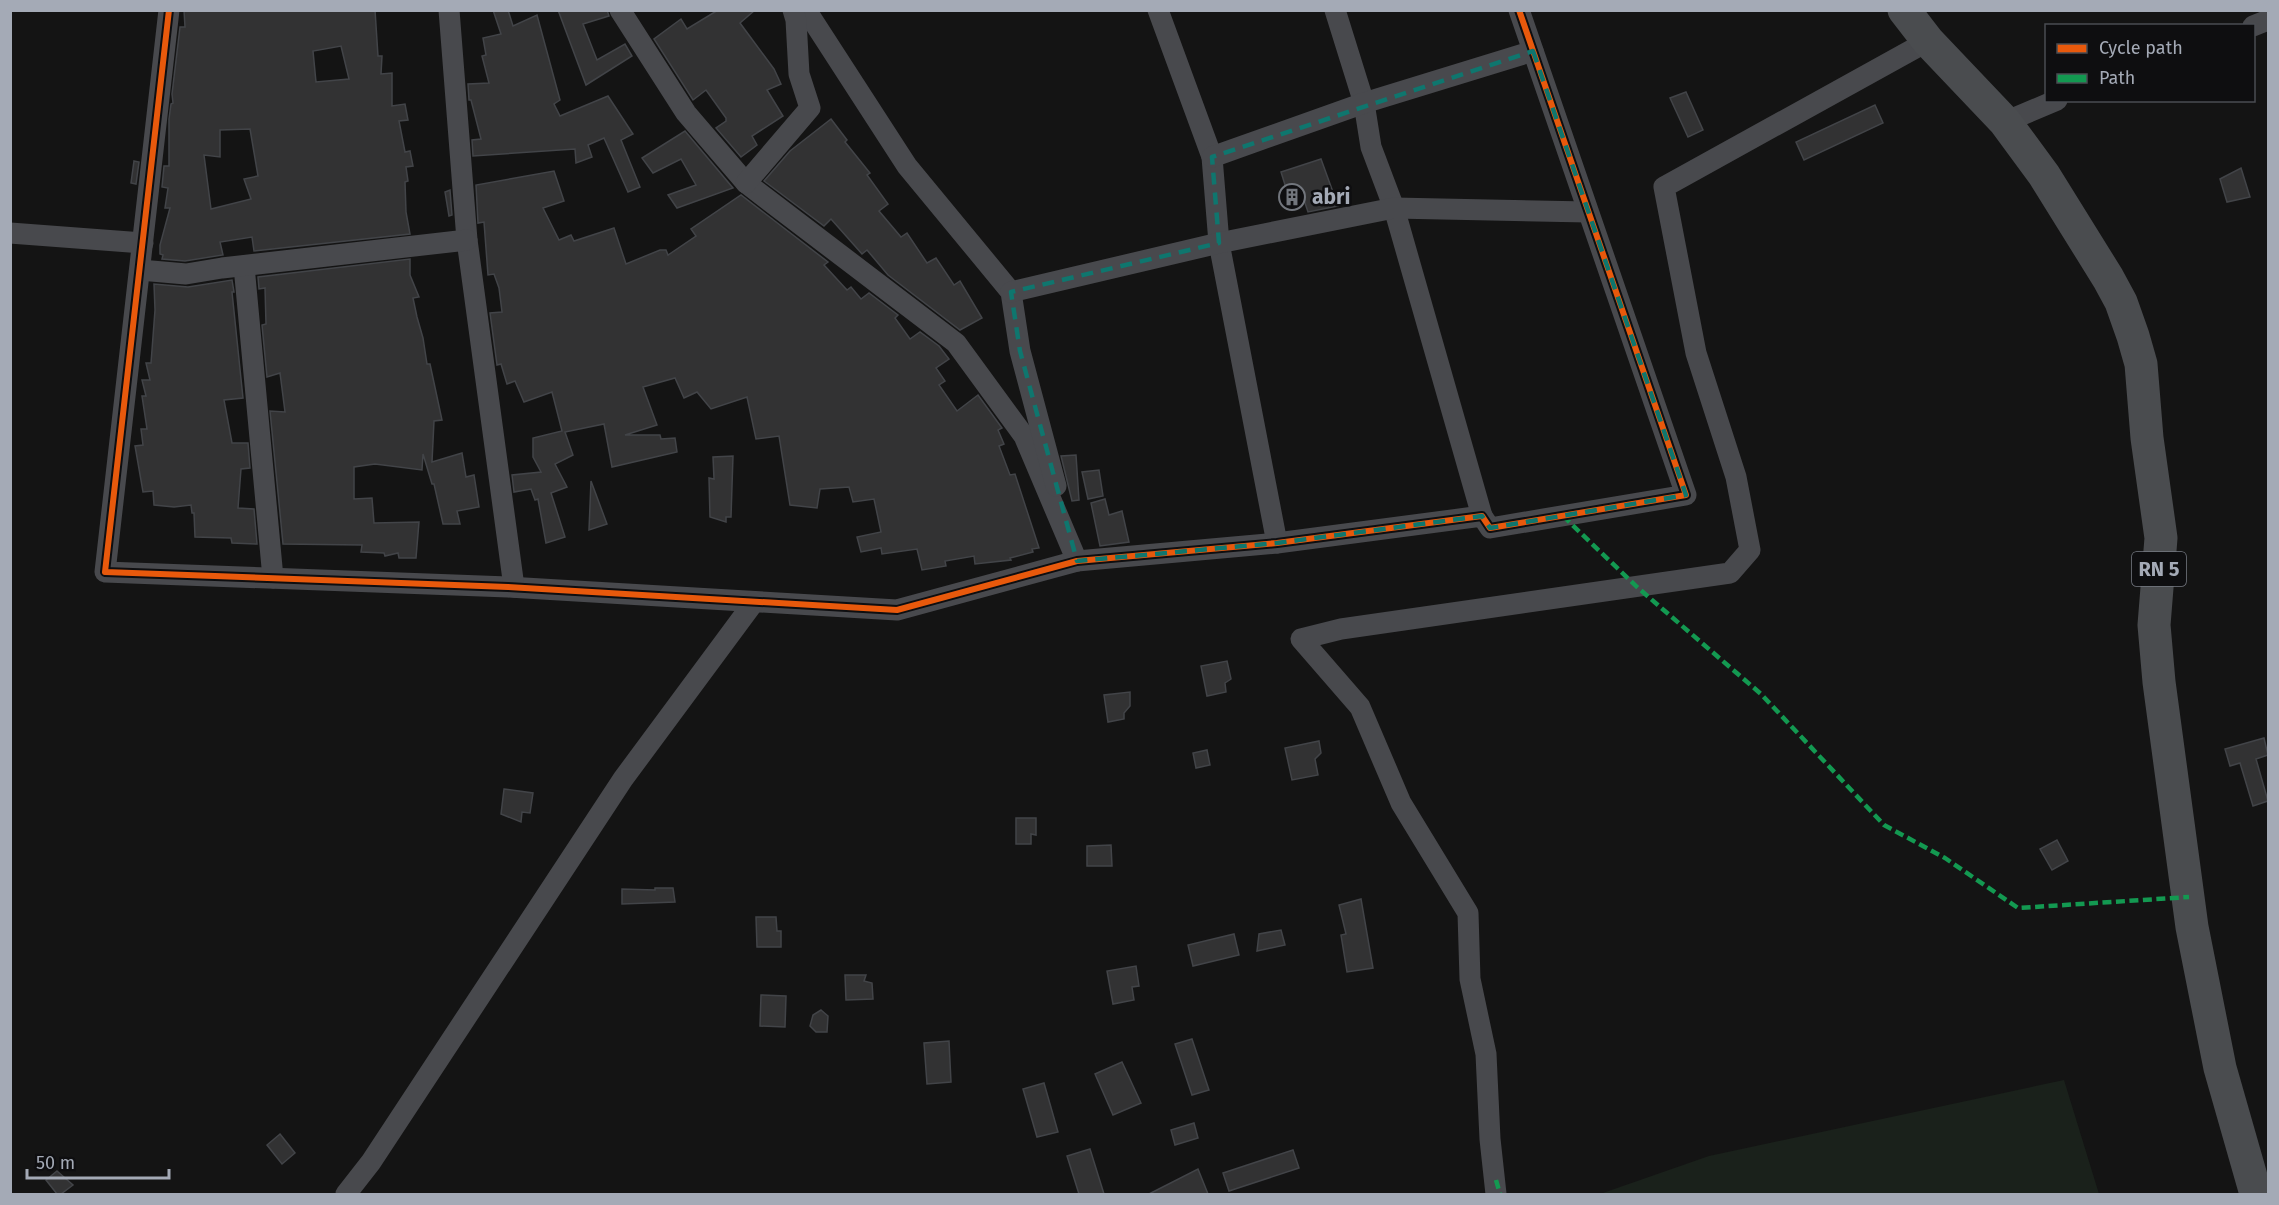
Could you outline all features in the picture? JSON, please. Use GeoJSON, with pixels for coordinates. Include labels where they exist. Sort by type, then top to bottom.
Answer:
{"type":"FeatureCollection","features":[{"type":"Feature","properties":{"kind":"main road","name":"RN 5"},"geometry":{"type":"LineString","coordinates":[[1904,10],[1928,41],[2005,122],[2044,175],[2121,302],[2141,364],[2147,438],[2161,538],[2154,625],[2158,670],[2192,927],[2220,1068],[2256,1194]]}},
{"type":"Feature","properties":{"kind":"street"},"geometry":{"type":"LineString","coordinates":[[170,10],[105,572],[514,587],[897,610],[1077,561],[1277,543],[1482,516]]}},
{"type":"Feature","properties":{"kind":"street"},"geometry":{"type":"LineString","coordinates":[[449,10],[467,240],[514,587]]}},
{"type":"Feature","properties":{"kind":"street"},"geometry":{"type":"LineString","coordinates":[[620,10],[686,113],[746,183],[956,343],[1024,436],[1077,561]]}},
{"type":"Feature","properties":{"kind":"street"},"geometry":{"type":"LineString","coordinates":[[746,183],[810,108],[799,74],[796,20],[793,10]]}},
{"type":"Feature","properties":{"kind":"street"},"geometry":{"type":"LineString","coordinates":[[806,10],[906,166],[1011,292],[1020,351],[1077,561]]}},
{"type":"Feature","properties":{"kind":"street"},"geometry":{"type":"LineString","coordinates":[[1158,10],[1212,157],[1220,243],[1277,543]]}},
{"type":"Feature","properties":{"kind":"street"},"geometry":{"type":"LineString","coordinates":[[1335,10],[1364,103],[1371,147],[1394,208],[1482,516],[1490,528],[1686,495],[1519,10]]}},
{"type":"Feature","properties":{"kind":"street"},"geometry":{"type":"LineString","coordinates":[[1496,1194],[1490,1139],[1486,1054],[1470,979],[1468,913],[1401,803],[1360,707],[1301,639],[1341,629],[1730,573],[1750,550],[1736,477],[1696,352],[1664,187],[1928,41]]}},
{"type":"Feature","properties":{"kind":"street"},"geometry":{"type":"LineString","coordinates":[[1212,157],[1364,103],[1533,51]]}},
{"type":"Feature","properties":{"kind":"street"},"geometry":{"type":"LineString","coordinates":[[2005,122],[2051,102]]}},
{"type":"Feature","properties":{"kind":"street"},"geometry":{"type":"LineString","coordinates":[[1011,292],[1220,243],[1394,208],[1588,212]]}},
{"type":"Feature","properties":{"kind":"street"},"geometry":{"type":"LineString","coordinates":[[10,233],[143,243]]}},
{"type":"Feature","properties":{"kind":"street"},"geometry":{"type":"LineString","coordinates":[[140,270],[186,274],[467,240]]}},
{"type":"Feature","properties":{"kind":"street"},"geometry":{"type":"LineString","coordinates":[[244,266],[273,578]]}},
{"type":"Feature","properties":{"kind":"street"},"geometry":{"type":"LineString","coordinates":[[346,1194],[371,1162],[623,779],[754,602]]}},
{"type":"Feature","properties":{"kind":"highlighted area"},"geometry":{"type":"Polygon","coordinates":[[[1533,51],[1686,495],[1490,528],[1482,516],[1277,543],[1077,561],[1020,351],[1011,292],[1219,243],[1212,157],[1533,51]]]}},
{"type":"Feature","properties":{"kind":"shaded area"},"geometry":{"type":"Polygon","coordinates":[[[2064,1080],[2099,1194],[1600,1194],[1709,1156],[2064,1080]]]}},
{"type":"Feature","properties":{"kind":"building"},"geometry":{"type":"Polygon","coordinates":[[[184,10],[375,10],[378,56],[382,56],[381,74],[392,73],[392,106],[405,104],[408,120],[399,121],[405,152],[410,151],[413,166],[406,167],[408,181],[405,182],[406,212],[410,234],[254,251],[252,237],[220,242],[223,255],[185,261],[162,259],[160,245],[170,208],[165,208],[168,188],[162,187],[164,166],[169,166],[169,119],[173,103],[172,94],[180,27],[185,27],[184,10]],[[341,46],[313,51],[316,82],[349,79],[341,46]],[[250,129],[220,130],[220,157],[204,155],[211,209],[251,199],[244,179],[258,176],[250,129]]]}},
{"type":"Feature","properties":{"kind":"building"},"geometry":{"type":"Polygon","coordinates":[[[493,10],[508,10],[513,26],[537,15],[560,100],[554,104],[560,116],[608,96],[633,134],[621,140],[640,187],[628,192],[604,138],[588,145],[592,157],[576,163],[575,149],[473,156],[472,140],[481,139],[471,100],[469,100],[468,84],[489,83],[482,56],[486,55],[483,38],[501,34],[493,10]]]}},
{"type":"Feature","properties":{"kind":"building"},"geometry":{"type":"Polygon","coordinates":[[[558,10],[607,10],[609,16],[583,24],[597,60],[625,44],[632,56],[586,85],[558,10]]]}},
{"type":"Feature","properties":{"kind":"building"},"geometry":{"type":"Polygon","coordinates":[[[718,10],[755,10],[740,23],[774,69],[781,84],[767,90],[783,116],[752,136],[757,145],[741,157],[716,128],[726,121],[726,118],[706,90],[693,100],[654,39],[681,19],[687,29],[718,10]]]}},
{"type":"Feature","properties":{"kind":"building"},"geometry":{"type":"Polygon","coordinates":[[[1686,92],[1703,130],[1688,137],[1670,98],[1686,92]]]}},
{"type":"Feature","properties":{"kind":"building"},"geometry":{"type":"Polygon","coordinates":[[[1875,105],[1883,123],[1804,160],[1796,142],[1875,105]]]}},
{"type":"Feature","properties":{"kind":"building"},"geometry":{"type":"Polygon","coordinates":[[[831,119],[847,140],[845,142],[870,173],[867,175],[888,204],[879,211],[901,237],[907,233],[927,263],[936,258],[954,285],[960,281],[982,318],[960,330],[888,275],[867,250],[862,254],[831,219],[824,226],[764,181],[790,151],[831,119]]]}},
{"type":"Feature","properties":{"kind":"building"},"geometry":{"type":"Polygon","coordinates":[[[685,131],[733,188],[677,208],[668,195],[696,185],[681,159],[653,173],[642,158],[685,131]]]}},
{"type":"Feature","properties":{"kind":"building"},"geometry":{"type":"Polygon","coordinates":[[[1321,159],[1338,206],[1308,212],[1304,200],[1291,204],[1281,172],[1321,159]]]}},
{"type":"Feature","properties":{"kind":"building"},"geometry":{"type":"Polygon","coordinates":[[[134,161],[139,162],[136,184],[131,183],[134,161]]]}},
{"type":"Feature","properties":{"kind":"building"},"geometry":{"type":"Polygon","coordinates":[[[2241,168],[2250,197],[2227,202],[2220,179],[2241,168]]]}},
{"type":"Feature","properties":{"kind":"building"},"geometry":{"type":"Polygon","coordinates":[[[554,171],[564,201],[543,208],[559,240],[571,235],[574,241],[614,228],[626,264],[660,250],[666,250],[668,255],[696,236],[691,229],[741,195],[828,262],[824,265],[847,290],[851,287],[861,299],[869,293],[898,315],[895,318],[910,339],[920,332],[939,346],[949,359],[936,368],[945,381],[939,385],[957,411],[978,395],[1002,428],[998,430],[1004,444],[999,446],[1010,475],[1015,474],[1039,548],[1032,549],[1033,552],[1010,558],[1011,560],[975,564],[974,556],[945,561],[946,566],[922,570],[917,549],[882,554],[881,548],[861,552],[857,537],[881,532],[874,499],[853,502],[849,487],[820,489],[817,508],[790,505],[779,436],[756,439],[747,397],[711,409],[697,392],[684,398],[675,378],[643,387],[657,425],[625,435],[660,435],[661,439],[675,438],[677,452],[612,467],[604,424],[565,432],[573,455],[555,464],[567,487],[551,493],[565,537],[546,543],[538,499],[535,500],[531,489],[514,492],[512,475],[541,472],[533,457],[533,438],[562,431],[552,392],[524,402],[515,381],[507,384],[501,364],[497,365],[490,313],[502,312],[499,288],[494,274],[488,275],[484,222],[478,223],[476,185],[554,171]]]}},
{"type":"Feature","properties":{"kind":"building"},"geometry":{"type":"Polygon","coordinates":[[[450,190],[452,215],[449,216],[445,192],[450,190]]]}},
{"type":"Feature","properties":{"kind":"building"},"geometry":{"type":"Polygon","coordinates":[[[410,259],[410,275],[419,297],[413,298],[442,420],[434,421],[432,462],[462,453],[466,477],[474,475],[479,507],[457,511],[460,524],[443,524],[434,484],[432,484],[423,454],[422,470],[375,464],[354,467],[354,499],[372,498],[374,523],[419,522],[416,558],[399,558],[398,553],[385,556],[384,553],[361,552],[362,545],[283,544],[270,411],[285,412],[280,373],[267,377],[262,325],[266,324],[265,288],[259,289],[258,277],[410,259]]]}},
{"type":"Feature","properties":{"kind":"building"},"geometry":{"type":"Polygon","coordinates":[[[232,280],[243,398],[224,400],[232,443],[248,443],[250,468],[241,469],[238,508],[254,509],[257,544],[232,543],[231,538],[195,537],[194,513],[192,513],[191,505],[174,507],[154,505],[153,491],[143,492],[135,446],[143,445],[141,429],[147,429],[142,396],[146,396],[142,380],[150,380],[146,363],[151,363],[155,310],[154,284],[188,287],[232,280]]]}},
{"type":"Feature","properties":{"kind":"building"},"geometry":{"type":"Polygon","coordinates":[[[1076,455],[1079,500],[1072,501],[1061,456],[1076,455]]]}},
{"type":"Feature","properties":{"kind":"building"},"geometry":{"type":"Polygon","coordinates":[[[733,456],[731,517],[726,517],[726,522],[710,517],[709,478],[714,479],[713,457],[733,456]]]}},
{"type":"Feature","properties":{"kind":"building"},"geometry":{"type":"Polygon","coordinates":[[[1099,470],[1103,496],[1088,499],[1082,472],[1099,470]]]}},
{"type":"Feature","properties":{"kind":"building"},"geometry":{"type":"Polygon","coordinates":[[[591,481],[607,524],[589,530],[591,481]]]}},
{"type":"Feature","properties":{"kind":"building"},"geometry":{"type":"Polygon","coordinates":[[[1105,499],[1109,515],[1122,511],[1129,542],[1100,546],[1091,503],[1105,499]]]}},
{"type":"Feature","properties":{"kind":"building"},"geometry":{"type":"Polygon","coordinates":[[[1227,661],[1231,679],[1225,683],[1226,692],[1207,696],[1201,666],[1227,661]]]}},
{"type":"Feature","properties":{"kind":"building"},"geometry":{"type":"Polygon","coordinates":[[[1130,692],[1130,706],[1124,713],[1124,719],[1108,722],[1104,695],[1130,692]]]}},
{"type":"Feature","properties":{"kind":"building"},"geometry":{"type":"Polygon","coordinates":[[[2264,738],[2268,755],[2256,759],[2268,801],[2253,806],[2240,763],[2230,766],[2225,749],[2264,738]]]}},
{"type":"Feature","properties":{"kind":"building"},"geometry":{"type":"Polygon","coordinates":[[[1319,741],[1321,753],[1315,759],[1318,775],[1292,780],[1285,748],[1319,741]]]}},
{"type":"Feature","properties":{"kind":"building"},"geometry":{"type":"Polygon","coordinates":[[[1207,750],[1210,765],[1196,768],[1193,753],[1207,750]]]}},
{"type":"Feature","properties":{"kind":"building"},"geometry":{"type":"Polygon","coordinates":[[[504,789],[533,793],[530,813],[522,812],[521,822],[501,814],[504,789]]]}},
{"type":"Feature","properties":{"kind":"building"},"geometry":{"type":"Polygon","coordinates":[[[1016,818],[1036,818],[1036,835],[1031,834],[1031,844],[1016,844],[1016,818]]]}},
{"type":"Feature","properties":{"kind":"building"},"geometry":{"type":"Polygon","coordinates":[[[2057,840],[2068,861],[2052,870],[2040,849],[2057,840]]]}},
{"type":"Feature","properties":{"kind":"building"},"geometry":{"type":"Polygon","coordinates":[[[1111,845],[1112,866],[1087,866],[1087,846],[1111,845]]]}},
{"type":"Feature","properties":{"kind":"building"},"geometry":{"type":"Polygon","coordinates":[[[655,888],[673,888],[675,902],[622,904],[622,889],[655,890],[655,888]]]}},
{"type":"Feature","properties":{"kind":"building"},"geometry":{"type":"Polygon","coordinates":[[[1361,899],[1373,968],[1347,972],[1341,935],[1346,934],[1339,905],[1361,899]]]}},
{"type":"Feature","properties":{"kind":"building"},"geometry":{"type":"Polygon","coordinates":[[[756,917],[776,917],[777,931],[781,931],[781,947],[757,947],[756,917]]]}},
{"type":"Feature","properties":{"kind":"building"},"geometry":{"type":"Polygon","coordinates":[[[1281,930],[1285,945],[1257,951],[1259,934],[1281,930]]]}},
{"type":"Feature","properties":{"kind":"building"},"geometry":{"type":"Polygon","coordinates":[[[1234,934],[1239,955],[1193,966],[1188,945],[1234,934]]]}},
{"type":"Feature","properties":{"kind":"building"},"geometry":{"type":"Polygon","coordinates":[[[1136,966],[1139,986],[1132,987],[1134,1000],[1113,1004],[1107,971],[1136,966]]]}},
{"type":"Feature","properties":{"kind":"building"},"geometry":{"type":"Polygon","coordinates":[[[845,975],[866,975],[864,981],[872,983],[873,999],[846,1000],[845,975]]]}},
{"type":"Feature","properties":{"kind":"building"},"geometry":{"type":"Polygon","coordinates":[[[761,995],[786,996],[785,1027],[760,1026],[761,995]]]}},
{"type":"Feature","properties":{"kind":"building"},"geometry":{"type":"Polygon","coordinates":[[[821,1010],[828,1016],[827,1032],[816,1032],[810,1026],[813,1015],[821,1010]]]}},
{"type":"Feature","properties":{"kind":"building"},"geometry":{"type":"Polygon","coordinates":[[[1192,1039],[1209,1090],[1192,1095],[1175,1044],[1192,1039]]]}},
{"type":"Feature","properties":{"kind":"building"},"geometry":{"type":"Polygon","coordinates":[[[949,1041],[951,1082],[927,1084],[924,1043],[949,1041]]]}},
{"type":"Feature","properties":{"kind":"building"},"geometry":{"type":"Polygon","coordinates":[[[1122,1062],[1141,1103],[1113,1115],[1095,1074],[1122,1062]]]}},
{"type":"Feature","properties":{"kind":"building"},"geometry":{"type":"Polygon","coordinates":[[[1044,1083],[1058,1132],[1037,1137],[1023,1089],[1044,1083]]]}},
{"type":"Feature","properties":{"kind":"building"},"geometry":{"type":"Polygon","coordinates":[[[1194,1123],[1198,1138],[1175,1145],[1171,1130],[1194,1123]]]}},
{"type":"Feature","properties":{"kind":"building"},"geometry":{"type":"Polygon","coordinates":[[[280,1134],[295,1153],[282,1164],[267,1145],[280,1134]]]}},
{"type":"Feature","properties":{"kind":"building"},"geometry":{"type":"Polygon","coordinates":[[[1090,1149],[1104,1194],[1079,1194],[1067,1156],[1090,1149]]]}},
{"type":"Feature","properties":{"kind":"building"},"geometry":{"type":"Polygon","coordinates":[[[1293,1150],[1299,1168],[1229,1191],[1223,1173],[1293,1150]]]}},
{"type":"Feature","properties":{"kind":"building"},"geometry":{"type":"Polygon","coordinates":[[[1198,1169],[1208,1194],[1149,1194],[1198,1169]]]}},
{"type":"Feature","properties":{"kind":"building"},"geometry":{"type":"Polygon","coordinates":[[[57,1171],[73,1185],[61,1194],[57,1194],[46,1180],[57,1171]]]}},
{"type":"Feature","properties":{"kind":"marked path"},"geometry":{"type":"LineString","coordinates":[[1563,516],[1637,587],[1761,694],[1884,825],[1945,858],[2018,908],[2189,897]]}},
{"type":"Feature","properties":{"kind":"marked path"},"geometry":{"type":"LineString","coordinates":[[1496,1180],[1500,1194]]}},
{"type":"Feature","properties":{"kind":"cycle path"},"geometry":{"type":"LineString","coordinates":[[169,10],[105,572],[508,587],[897,610],[1077,561],[1277,543],[1482,516],[1490,528],[1686,495],[1519,10]]}},
{"type":"Feature","properties":{"kind":"place","name":"abri"},"geometry":{"type":"Point","coordinates":[1292,197]}}]}
